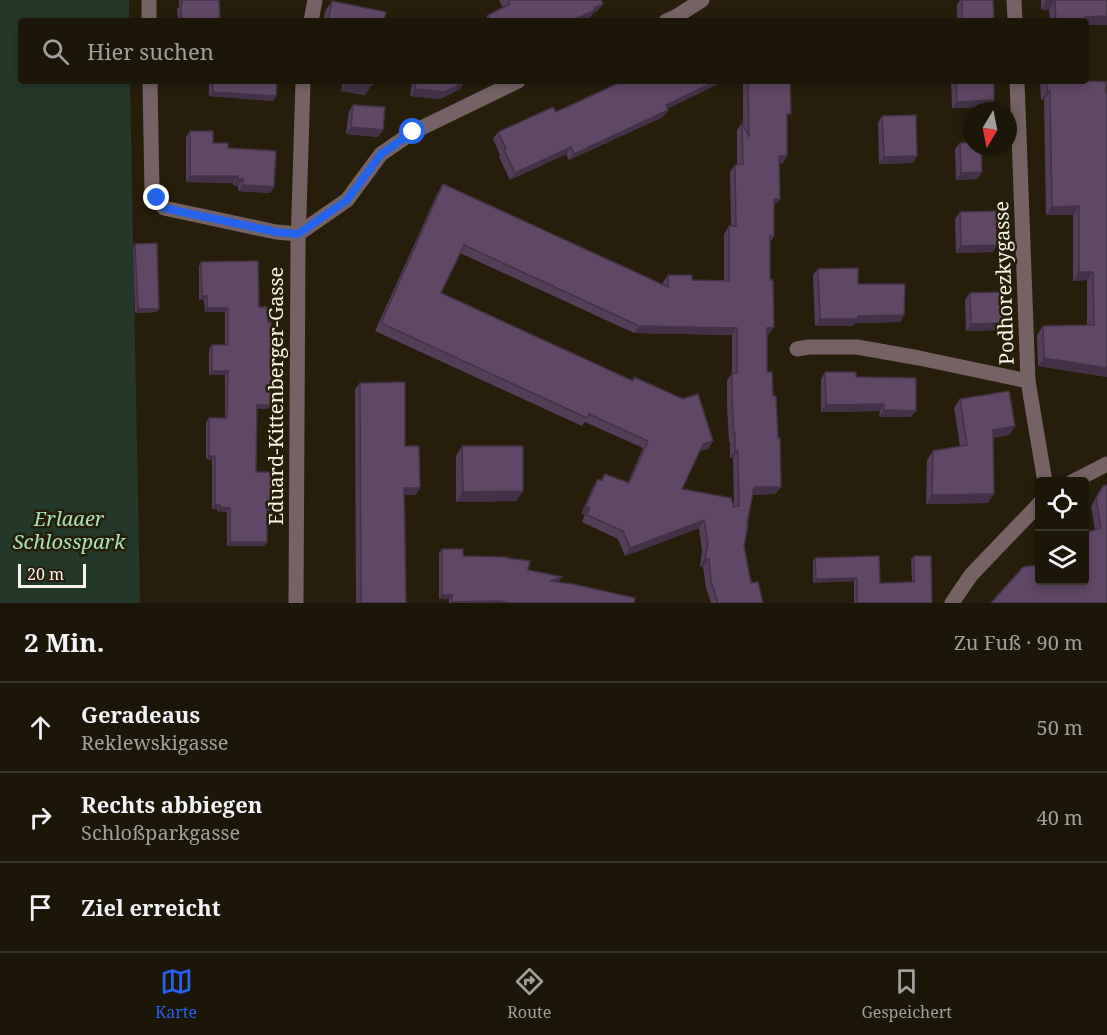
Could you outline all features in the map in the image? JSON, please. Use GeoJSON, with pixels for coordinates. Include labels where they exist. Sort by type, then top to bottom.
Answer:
{"type":"FeatureCollection","features":[{"type":"Feature","properties":{"kind":"street"},"geometry":{"type":"LineString","coordinates":[[149,0],[149,18]]}},
{"type":"Feature","properties":{"kind":"street"},"geometry":{"type":"LineString","coordinates":[[312,18],[315,0]]}},
{"type":"Feature","properties":{"kind":"street"},"geometry":{"type":"LineString","coordinates":[[673,18],[702,0]]}},
{"type":"Feature","properties":{"kind":"street"},"geometry":{"type":"LineString","coordinates":[[1014,0],[1015,18]]}},
{"type":"Feature","properties":{"kind":"street"},"geometry":{"type":"LineString","coordinates":[[150,84],[152,191],[164,208],[276,232],[298,234],[347,200],[381,154],[413,132],[512,84]]}},
{"type":"Feature","properties":{"kind":"street","name":"Eduard-Kittenberger-Gasse"},"geometry":{"type":"LineString","coordinates":[[296,603],[298,234],[303,84]]}},
{"type":"Feature","properties":{"kind":"street","name":"Podhorezkygasse"},"geometry":{"type":"LineString","coordinates":[[1017,84],[1028,381],[1044,477]]}},
{"type":"Feature","properties":{"kind":"street"},"geometry":{"type":"LineString","coordinates":[[797,349],[857,347],[1028,381]]}},
{"type":"Feature","properties":{"kind":"street"},"geometry":{"type":"LineString","coordinates":[[1082,477],[1107,465]]}},
{"type":"Feature","properties":{"kind":"street"},"geometry":{"type":"LineString","coordinates":[[952,603],[971,575],[1035,508]]}},
{"type":"Feature","properties":{"kind":"green space","name":"Erlaaer Schlosspark"},"geometry":{"type":"Polygon","coordinates":[[[0,0],[129,0],[129,18],[18,18],[18,84],[130,84],[140,603],[0,603],[0,0]]]}},
{"type":"Feature","properties":{"kind":"building"},"geometry":{"type":"Polygon","coordinates":[[[182,0],[219,0],[220,18],[181,18],[182,0]]]}},
{"type":"Feature","properties":{"kind":"building"},"geometry":{"type":"Polygon","coordinates":[[[508,0],[601,0],[603,4],[578,18],[490,18],[488,15],[510,4],[508,0]]]}},
{"type":"Feature","properties":{"kind":"building"},"geometry":{"type":"Polygon","coordinates":[[[962,0],[993,0],[994,18],[962,18],[962,0]]]}},
{"type":"Feature","properties":{"kind":"building"},"geometry":{"type":"Polygon","coordinates":[[[1107,0],[1107,16],[1056,18],[1055,1],[1047,1],[1107,0]]]}},
{"type":"Feature","properties":{"kind":"building"},"geometry":{"type":"Polygon","coordinates":[[[332,1],[386,12],[385,18],[329,18],[332,1]]]}},
{"type":"Feature","properties":{"kind":"building"},"geometry":{"type":"Polygon","coordinates":[[[1106,82],[1107,368],[1044,358],[1043,326],[1094,325],[1093,272],[1079,272],[1079,206],[1052,207],[1050,91],[1047,91],[1047,84],[1106,82]]]}},
{"type":"Feature","properties":{"kind":"building"},"geometry":{"type":"Polygon","coordinates":[[[213,84],[277,84],[276,96],[213,92],[213,84]]]}},
{"type":"Feature","properties":{"kind":"building"},"geometry":{"type":"Polygon","coordinates":[[[416,84],[461,84],[445,92],[415,89],[416,84]]]}},
{"type":"Feature","properties":{"kind":"building"},"geometry":{"type":"Polygon","coordinates":[[[617,84],[710,84],[666,105],[668,110],[574,154],[571,147],[515,173],[498,132],[553,107],[556,112],[617,84]]]}},
{"type":"Feature","properties":{"kind":"building"},"geometry":{"type":"Polygon","coordinates":[[[748,84],[790,84],[791,114],[787,114],[787,156],[779,156],[780,199],[774,199],[774,236],[770,236],[770,280],[773,280],[774,327],[767,328],[767,372],[772,372],[773,396],[776,396],[781,487],[754,487],[747,524],[744,546],[751,583],[758,582],[763,603],[718,603],[711,581],[709,559],[705,559],[708,544],[704,520],[630,548],[623,531],[587,515],[590,508],[586,506],[598,479],[602,481],[605,474],[629,483],[648,441],[589,414],[587,418],[381,323],[443,184],[668,287],[668,275],[692,275],[692,280],[729,281],[729,226],[736,226],[735,165],[743,164],[742,123],[749,137],[748,84]],[[464,245],[441,293],[633,381],[634,377],[683,399],[698,394],[713,441],[703,444],[682,489],[731,498],[734,507],[739,506],[738,451],[735,451],[732,397],[732,373],[737,373],[737,328],[639,326],[464,245]]]}},
{"type":"Feature","properties":{"kind":"building"},"geometry":{"type":"Polygon","coordinates":[[[956,84],[994,84],[994,100],[957,102],[956,84]]]}},
{"type":"Feature","properties":{"kind":"building"},"geometry":{"type":"Polygon","coordinates":[[[353,105],[385,107],[383,130],[351,127],[353,105]]]}},
{"type":"Feature","properties":{"kind":"building"},"geometry":{"type":"Polygon","coordinates":[[[916,115],[917,156],[884,157],[882,116],[916,115]]]}},
{"type":"Feature","properties":{"kind":"building"},"geometry":{"type":"Polygon","coordinates":[[[190,131],[213,131],[213,143],[228,143],[228,148],[276,151],[274,187],[243,185],[243,179],[238,179],[238,176],[190,176],[190,131]]]}},
{"type":"Feature","properties":{"kind":"building"},"geometry":{"type":"Polygon","coordinates":[[[960,143],[963,143],[963,156],[981,156],[982,172],[961,173],[960,143]]]}},
{"type":"Feature","properties":{"kind":"building"},"geometry":{"type":"Polygon","coordinates":[[[996,211],[997,245],[961,246],[960,212],[996,211]]]}},
{"type":"Feature","properties":{"kind":"building"},"geometry":{"type":"Polygon","coordinates":[[[157,243],[159,309],[138,309],[135,244],[157,243]]]}},
{"type":"Feature","properties":{"kind":"building"},"geometry":{"type":"Polygon","coordinates":[[[258,261],[259,307],[267,307],[268,322],[271,322],[271,405],[257,405],[256,472],[274,472],[274,507],[267,507],[267,542],[230,542],[230,508],[215,505],[215,456],[209,456],[209,418],[227,418],[228,371],[212,371],[212,345],[228,345],[228,308],[207,308],[207,296],[202,296],[201,262],[258,261]]]}},
{"type":"Feature","properties":{"kind":"building"},"geometry":{"type":"Polygon","coordinates":[[[858,268],[858,284],[905,284],[904,315],[820,319],[818,269],[858,268]]]}},
{"type":"Feature","properties":{"kind":"building"},"geometry":{"type":"Polygon","coordinates":[[[1002,292],[1003,323],[971,324],[970,293],[1002,292]]]}},
{"type":"Feature","properties":{"kind":"building"},"geometry":{"type":"Polygon","coordinates":[[[825,372],[856,372],[856,377],[916,378],[916,411],[884,410],[884,404],[826,405],[825,372]]]}},
{"type":"Feature","properties":{"kind":"building"},"geometry":{"type":"Polygon","coordinates":[[[405,382],[405,446],[419,446],[420,488],[404,488],[406,603],[361,603],[360,383],[405,382]]]}},
{"type":"Feature","properties":{"kind":"building"},"geometry":{"type":"Polygon","coordinates":[[[1009,391],[1015,426],[993,430],[994,494],[932,495],[933,451],[967,445],[960,399],[1009,391]]]}},
{"type":"Feature","properties":{"kind":"building"},"geometry":{"type":"Polygon","coordinates":[[[462,446],[523,446],[523,491],[463,492],[462,446]]]}},
{"type":"Feature","properties":{"kind":"building"},"geometry":{"type":"Polygon","coordinates":[[[1107,485],[1107,603],[991,603],[1023,567],[1035,566],[1035,585],[1089,585],[1089,532],[1101,528],[1096,498],[1103,486],[1107,485]]]}},
{"type":"Feature","properties":{"kind":"building"},"geometry":{"type":"Polygon","coordinates":[[[442,549],[463,549],[463,556],[507,557],[530,561],[528,570],[562,577],[550,581],[635,598],[634,603],[452,602],[452,595],[442,595],[442,549]]]}},
{"type":"Feature","properties":{"kind":"building"},"geometry":{"type":"Polygon","coordinates":[[[879,556],[880,583],[914,582],[914,556],[931,556],[932,603],[857,603],[857,578],[816,579],[815,558],[879,556]]]}},
{"type":"Feature","properties":{"kind":"route"},"geometry":{"type":"LineString","coordinates":[[157,198],[164,208],[276,232],[298,234],[347,200],[381,154],[413,132]]}}]}
